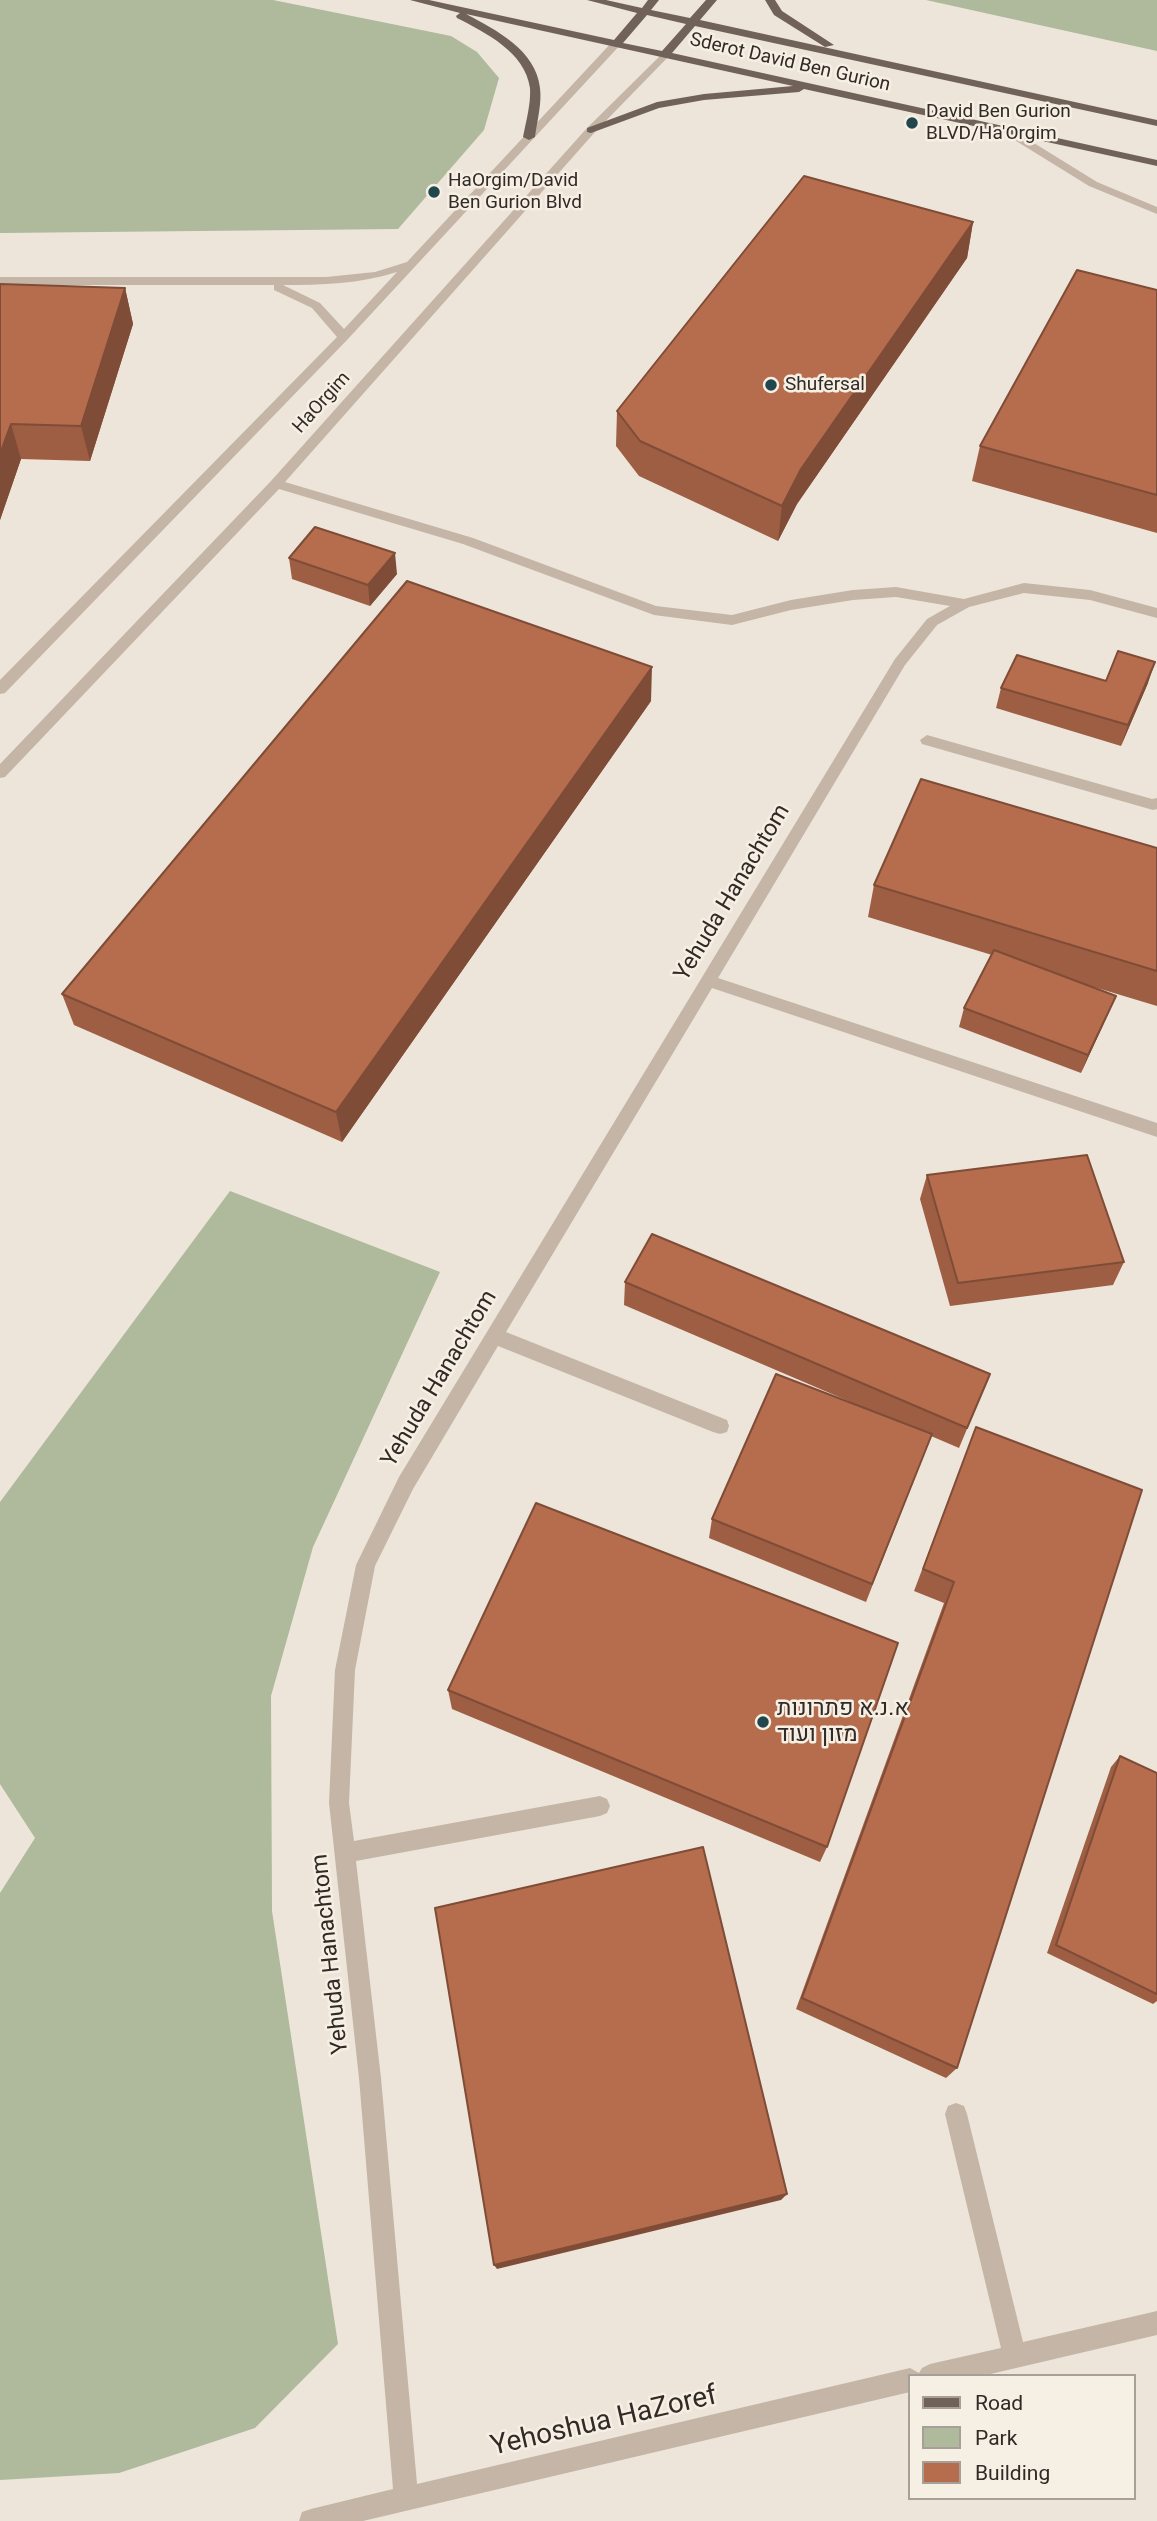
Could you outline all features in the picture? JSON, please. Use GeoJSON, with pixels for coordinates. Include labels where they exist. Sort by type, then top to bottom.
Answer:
{"type":"FeatureCollection","features":[{"type":"Feature","properties":{"kind":"main road","name":"Sderot David Ben Gurion"},"geometry":{"type":"LineString","coordinates":[[415,0],[1157,163]]}},
{"type":"Feature","properties":{"kind":"main road","name":"Sderot David Ben Gurion"},"geometry":{"type":"LineString","coordinates":[[592,0],[1157,123]]}},
{"type":"Feature","properties":{"kind":"main road","name":"HaOrgim"},"geometry":{"type":"LineString","coordinates":[[617,43],[654,0]]}},
{"type":"Feature","properties":{"kind":"main road"},"geometry":{"type":"LineString","coordinates":[[666,53],[712,0]]}},
{"type":"Feature","properties":{"kind":"main road"},"geometry":{"type":"LineString","coordinates":[[770,0],[778,13],[847,55]]}},
{"type":"Feature","properties":{"kind":"main road"},"geometry":{"type":"LineString","coordinates":[[439,5],[483,27],[511,47],[530,66],[535,89],[529,137]]}},
{"type":"Feature","properties":{"kind":"main road"},"geometry":{"type":"LineString","coordinates":[[591,130],[657,105],[704,97],[821,88]]}},
{"type":"Feature","properties":{"kind":"street","name":"HaOrgim"},"geometry":{"type":"LineString","coordinates":[[0,689],[343,337],[617,43]]}},
{"type":"Feature","properties":{"kind":"street","name":"HaOrgim"},"geometry":{"type":"LineString","coordinates":[[0,773],[276,484],[591,130],[666,53]]}},
{"type":"Feature","properties":{"kind":"street"},"geometry":{"type":"LineString","coordinates":[[1004,129],[1093,184],[1155,211]]}},
{"type":"Feature","properties":{"kind":"street"},"geometry":{"type":"LineString","coordinates":[[0,281],[261,283],[354,279],[409,265]]}},
{"type":"Feature","properties":{"kind":"street"},"geometry":{"type":"LineString","coordinates":[[261,283],[296,292],[313,302],[327,313],[343,337]]}},
{"type":"Feature","properties":{"kind":"street"},"geometry":{"type":"LineString","coordinates":[[276,484],[468,541],[654,610],[732,620],[837,597],[895,592],[964,604]]}},
{"type":"Feature","properties":{"kind":"street","name":"Yehuda Hanachtom"},"geometry":{"type":"LineString","coordinates":[[407,2498],[369,2078],[339,1802],[345,1670],[366,1565],[405,1483],[900,662],[932,622],[964,604],[1024,588],[1090,595],[1157,613]]}},
{"type":"Feature","properties":{"kind":"street"},"geometry":{"type":"LineString","coordinates":[[927,740],[1153,805],[1157,803]]}},
{"type":"Feature","properties":{"kind":"street"},"geometry":{"type":"LineString","coordinates":[[709,981],[1157,1130]]}},
{"type":"Feature","properties":{"kind":"street"},"geometry":{"type":"LineString","coordinates":[[495,1336],[720,1426]]}},
{"type":"Feature","properties":{"kind":"street"},"geometry":{"type":"LineString","coordinates":[[345,1853],[600,1806]]}},
{"type":"Feature","properties":{"kind":"street"},"geometry":{"type":"LineString","coordinates":[[956,2114],[1015,2356]]}},
{"type":"Feature","properties":{"kind":"street"},"geometry":{"type":"LineString","coordinates":[[938,2374],[1157,2323]]}},
{"type":"Feature","properties":{"kind":"street","name":"Yehoshua HaZoref"},"geometry":{"type":"LineString","coordinates":[[311,2521],[908,2380]]}},
{"type":"Feature","properties":{"kind":"green space"},"geometry":{"type":"Polygon","coordinates":[[[0,0],[273,0],[451,36],[477,52],[499,78],[484,130],[398,229],[0,233],[0,0]]]}},
{"type":"Feature","properties":{"kind":"green space"},"geometry":{"type":"Polygon","coordinates":[[[926,0],[1157,0],[1157,51],[926,0]]]}},
{"type":"Feature","properties":{"kind":"green space"},"geometry":{"type":"Polygon","coordinates":[[[230,1191],[440,1272],[313,1547],[271,1696],[272,1911],[338,2344],[255,2428],[119,2473],[0,2480],[0,1893],[35,1838],[0,1784],[0,1502],[230,1191]]]}},
{"type":"Feature","properties":{"kind":"building","name":"Shufersal"},"geometry":{"type":"Polygon","coordinates":[[[804,176],[973,222],[801,469],[782,506],[640,441],[617,411],[804,176]]]}},
{"type":"Feature","properties":{"kind":"building"},"geometry":{"type":"Polygon","coordinates":[[[1077,270],[1157,290],[1157,495],[980,446],[1077,270]]]}},
{"type":"Feature","properties":{"kind":"building"},"geometry":{"type":"Polygon","coordinates":[[[0,284],[125,288],[81,426],[11,424],[0,454],[0,284]]]}},
{"type":"Feature","properties":{"kind":"building"},"geometry":{"type":"Polygon","coordinates":[[[315,527],[395,553],[368,585],[289,558],[315,527]]]}},
{"type":"Feature","properties":{"kind":"building"},"geometry":{"type":"Polygon","coordinates":[[[407,581],[652,667],[336,1112],[62,994],[407,581]]]}},
{"type":"Feature","properties":{"kind":"building"},"geometry":{"type":"Polygon","coordinates":[[[1118,651],[1155,662],[1128,725],[1001,688],[1017,655],[1106,681],[1118,651]]]}},
{"type":"Feature","properties":{"kind":"building"},"geometry":{"type":"Polygon","coordinates":[[[921,779],[1157,848],[1157,971],[874,885],[921,779]]]}},
{"type":"Feature","properties":{"kind":"building"},"geometry":{"type":"Polygon","coordinates":[[[994,950],[1116,996],[1088,1055],[964,1008],[994,950]]]}},
{"type":"Feature","properties":{"kind":"building"},"geometry":{"type":"Polygon","coordinates":[[[1087,1155],[1124,1262],[958,1283],[927,1175],[1087,1155]]]}},
{"type":"Feature","properties":{"kind":"building"},"geometry":{"type":"Polygon","coordinates":[[[652,1234],[990,1374],[967,1428],[625,1282],[652,1234]]]}},
{"type":"Feature","properties":{"kind":"building"},"geometry":{"type":"Polygon","coordinates":[[[776,1374],[932,1434],[872,1584],[712,1519],[776,1374]]]}},
{"type":"Feature","properties":{"kind":"building"},"geometry":{"type":"Polygon","coordinates":[[[976,1427],[1142,1490],[957,2068],[802,1998],[954,1582],[923,1569],[976,1427]]]}},
{"type":"Feature","properties":{"kind":"building"},"geometry":{"type":"Polygon","coordinates":[[[536,1503],[898,1643],[827,1847],[448,1690],[536,1503]]]}},
{"type":"Feature","properties":{"kind":"building"},"geometry":{"type":"Polygon","coordinates":[[[1120,1756],[1157,1773],[1157,1994],[1056,1945],[1120,1756]]]}},
{"type":"Feature","properties":{"kind":"building"},"geometry":{"type":"Polygon","coordinates":[[[703,1847],[787,2194],[494,2265],[435,1908],[703,1847]]]}},
{"type":"Feature","properties":{"kind":"place","name":"David Ben Gurion BLVD/Ha'Orgim"},"geometry":{"type":"Point","coordinates":[912,123]}},
{"type":"Feature","properties":{"kind":"place","name":"HaOrgim/David Ben Gurion Blvd"},"geometry":{"type":"Point","coordinates":[434,192]}},
{"type":"Feature","properties":{"kind":"place","name":"Shufersal"},"geometry":{"type":"Point","coordinates":[771,385]}},
{"type":"Feature","properties":{"kind":"place","name":"א.נ.א פתרונות מזון ועוד"},"geometry":{"type":"Point","coordinates":[763,1722]}}]}
